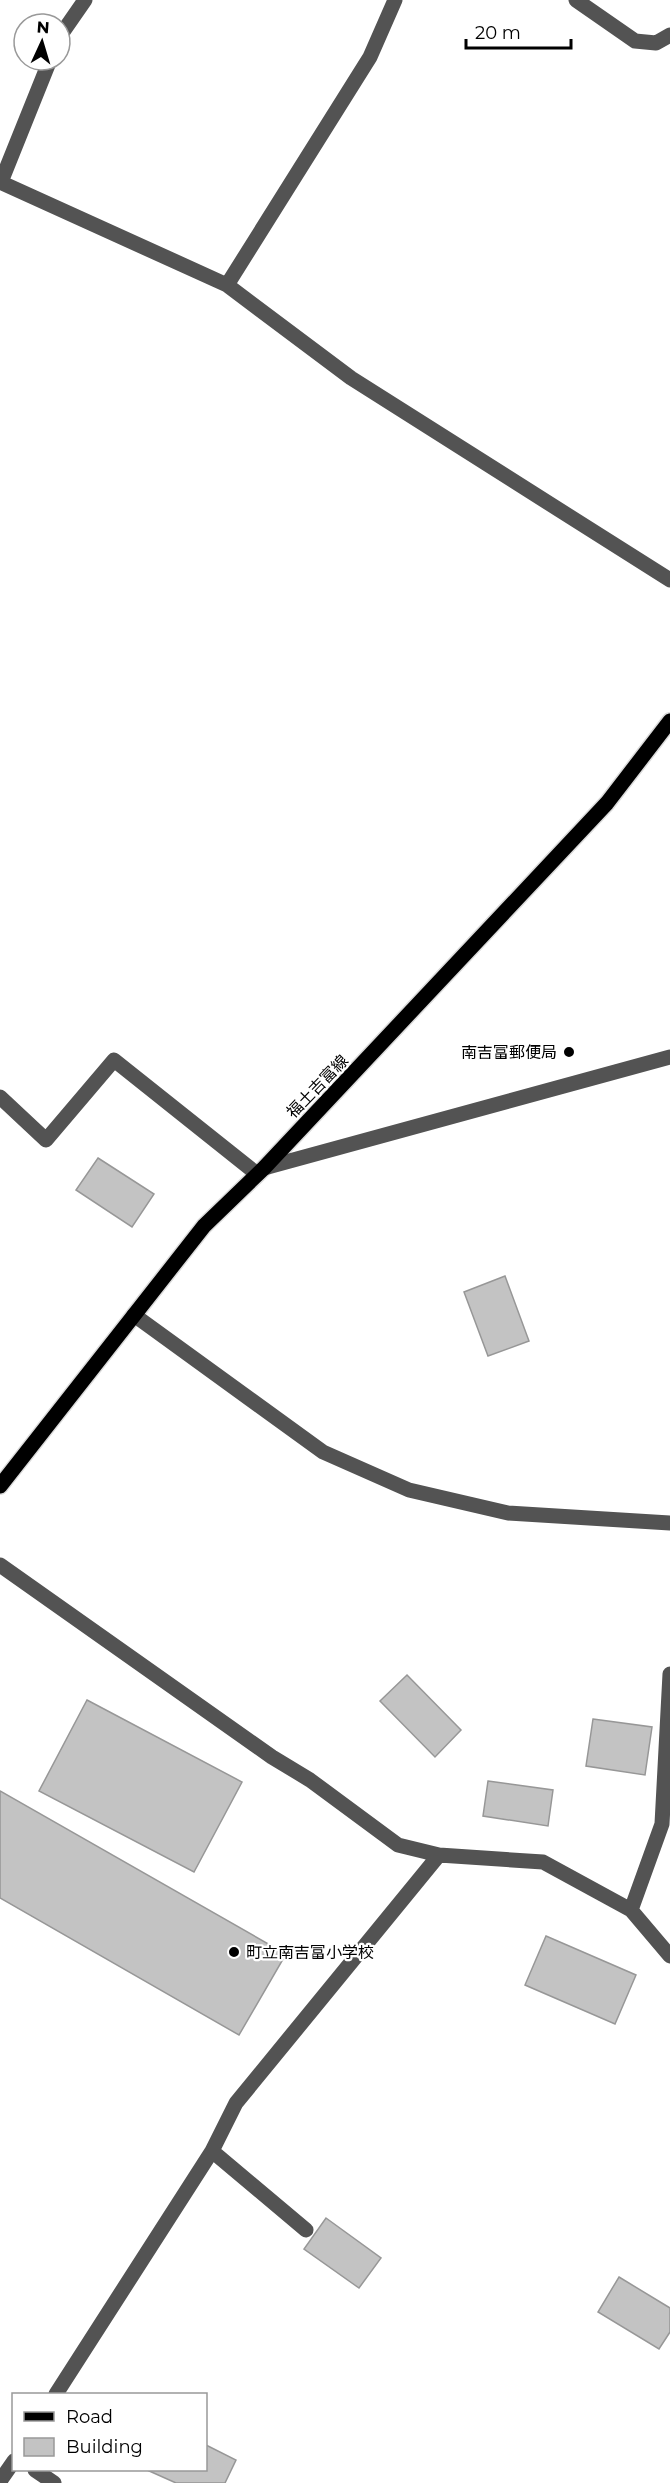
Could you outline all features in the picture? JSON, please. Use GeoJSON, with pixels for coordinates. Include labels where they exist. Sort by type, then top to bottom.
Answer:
{"type":"FeatureCollection","features":[{"type":"Feature","properties":{"kind":"main road","name":"福土吉富線"},"geometry":{"type":"LineString","coordinates":[[0,1486],[204,1226],[260,1171],[607,803],[670,721]]}},
{"type":"Feature","properties":{"kind":"street"},"geometry":{"type":"LineString","coordinates":[[72,19],[85,0]]}},
{"type":"Feature","properties":{"kind":"street"},"geometry":{"type":"LineString","coordinates":[[227,285],[370,57],[395,0]]}},
{"type":"Feature","properties":{"kind":"street"},"geometry":{"type":"LineString","coordinates":[[576,0],[635,41],[656,43],[670,34]]}},
{"type":"Feature","properties":{"kind":"street"},"geometry":{"type":"LineString","coordinates":[[45,72],[0,182],[227,285],[351,378],[670,580]]}},
{"type":"Feature","properties":{"kind":"street"},"geometry":{"type":"LineString","coordinates":[[0,1097],[46,1140],[114,1060],[260,1171],[670,1058]]}},
{"type":"Feature","properties":{"kind":"street"},"geometry":{"type":"LineString","coordinates":[[134,1315],[323,1452],[409,1490],[508,1513],[670,1523]]}},
{"type":"Feature","properties":{"kind":"street"},"geometry":{"type":"LineString","coordinates":[[0,1565],[272,1757],[310,1780],[398,1845],[439,1855],[543,1862],[631,1910],[670,1956]]}},
{"type":"Feature","properties":{"kind":"street"},"geometry":{"type":"LineString","coordinates":[[631,1910],[662,1824],[670,1674]]}},
{"type":"Feature","properties":{"kind":"street"},"geometry":{"type":"LineString","coordinates":[[57,2393],[212,2151],[236,2103],[439,1855]]}},
{"type":"Feature","properties":{"kind":"street"},"geometry":{"type":"LineString","coordinates":[[212,2151],[306,2230]]}},
{"type":"Feature","properties":{"kind":"street"},"geometry":{"type":"LineString","coordinates":[[0,2481],[12,2463]]}},
{"type":"Feature","properties":{"kind":"street"},"geometry":{"type":"LineString","coordinates":[[38,2471],[54,2483]]}},
{"type":"Feature","properties":{"kind":"building"},"geometry":{"type":"Polygon","coordinates":[[[98,1158],[154,1194],[132,1227],[76,1190],[98,1158]]]}},
{"type":"Feature","properties":{"kind":"building"},"geometry":{"type":"Polygon","coordinates":[[[505,1276],[529,1341],[488,1356],[464,1292],[505,1276]]]}},
{"type":"Feature","properties":{"kind":"building"},"geometry":{"type":"Polygon","coordinates":[[[407,1675],[461,1730],[435,1757],[380,1701],[407,1675]]]}},
{"type":"Feature","properties":{"kind":"building"},"geometry":{"type":"Polygon","coordinates":[[[87,1700],[242,1782],[194,1872],[39,1791],[87,1700]]]}},
{"type":"Feature","properties":{"kind":"building"},"geometry":{"type":"Polygon","coordinates":[[[593,1719],[652,1727],[645,1775],[586,1766],[593,1719]]]}},
{"type":"Feature","properties":{"kind":"building"},"geometry":{"type":"Polygon","coordinates":[[[488,1781],[553,1790],[548,1826],[483,1816],[488,1781]]]}},
{"type":"Feature","properties":{"kind":"building"},"geometry":{"type":"Polygon","coordinates":[[[0,1791],[286,1954],[239,2035],[0,1898],[0,1791]]]}},
{"type":"Feature","properties":{"kind":"building"},"geometry":{"type":"Polygon","coordinates":[[[546,1936],[636,1975],[615,2024],[525,1985],[546,1936]]]}},
{"type":"Feature","properties":{"kind":"building"},"geometry":{"type":"Polygon","coordinates":[[[326,2218],[381,2258],[359,2288],[304,2249],[326,2218]]]}},
{"type":"Feature","properties":{"kind":"building"},"geometry":{"type":"Polygon","coordinates":[[[619,2277],[670,2308],[670,2332],[659,2349],[598,2312],[619,2277]]]}},
{"type":"Feature","properties":{"kind":"building"},"geometry":{"type":"Polygon","coordinates":[[[207,2446],[236,2460],[225,2483],[176,2483],[149,2471],[207,2471],[207,2446]]]}},
{"type":"Feature","properties":{"kind":"place","name":"南吉富郵便局"},"geometry":{"type":"Point","coordinates":[569,1052]}},
{"type":"Feature","properties":{"kind":"place","name":"町立南吉富小学校"},"geometry":{"type":"Point","coordinates":[234,1952]}}]}
